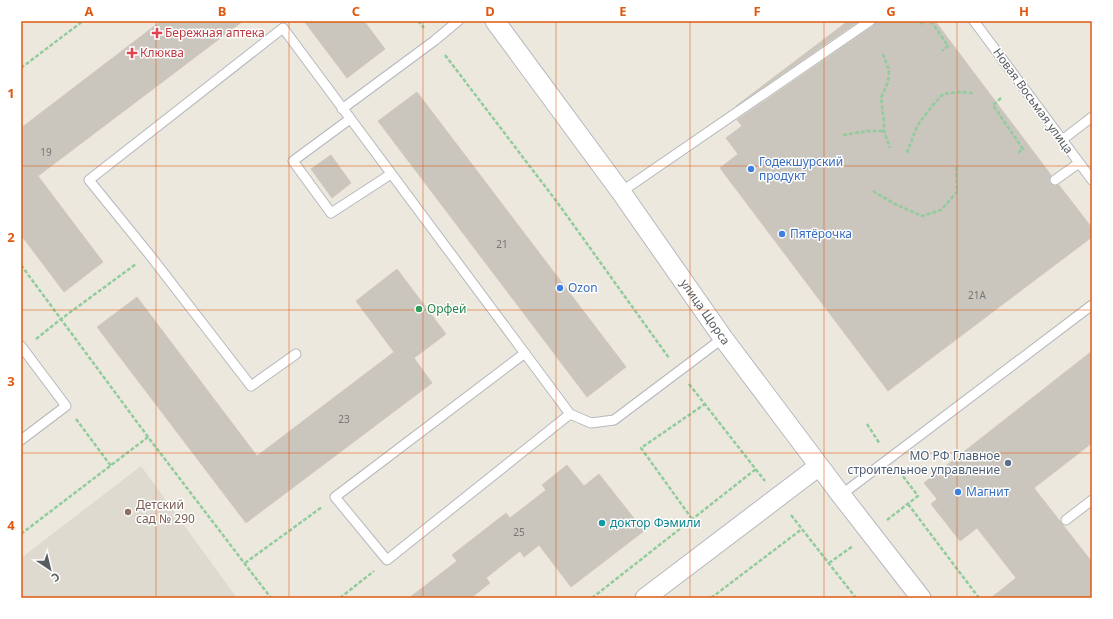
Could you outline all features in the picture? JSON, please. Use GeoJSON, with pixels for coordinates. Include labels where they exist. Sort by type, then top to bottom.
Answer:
{"type":"FeatureCollection","features":[{"type":"Feature","properties":{"kind":"street","name":"улица Щорса"},"geometry":{"type":"LineString","coordinates":[[495,21],[621,192],[723,338],[841,495],[921,598]]}},
{"type":"Feature","properties":{"kind":"street"},"geometry":{"type":"LineString","coordinates":[[645,598],[819,466]]}},
{"type":"Feature","properties":{"kind":"lane"},"geometry":{"type":"LineString","coordinates":[[342,109],[434,41],[458,21]]}},
{"type":"Feature","properties":{"kind":"lane"},"geometry":{"type":"LineString","coordinates":[[621,192],[870,21]]}},
{"type":"Feature","properties":{"kind":"lane","name":"Новая Восьмая улица"},"geometry":{"type":"LineString","coordinates":[[974,21],[1092,180]]}},
{"type":"Feature","properties":{"kind":"lane"},"geometry":{"type":"LineString","coordinates":[[296,354],[251,386],[149,254],[89,180],[283,28],[570,414],[591,423],[614,420],[723,338]]}},
{"type":"Feature","properties":{"kind":"lane"},"geometry":{"type":"LineString","coordinates":[[1062,140],[1092,117]]}},
{"type":"Feature","properties":{"kind":"lane"},"geometry":{"type":"LineString","coordinates":[[350,119],[293,160],[331,213],[391,174]]}},
{"type":"Feature","properties":{"kind":"lane"},"geometry":{"type":"LineString","coordinates":[[1055,180],[1079,163]]}},
{"type":"Feature","properties":{"kind":"lane"},"geometry":{"type":"LineString","coordinates":[[841,495],[1092,305]]}},
{"type":"Feature","properties":{"kind":"lane"},"geometry":{"type":"LineString","coordinates":[[21,440],[66,406],[22,347]]}},
{"type":"Feature","properties":{"kind":"lane"},"geometry":{"type":"LineString","coordinates":[[525,353],[336,497],[387,560],[570,414]]}},
{"type":"Feature","properties":{"kind":"lane"},"geometry":{"type":"LineString","coordinates":[[1066,520],[1092,500]]}},
{"type":"Feature","properties":{"kind":"path"},"geometry":{"type":"LineString","coordinates":[[21,68],[83,21]]}},
{"type":"Feature","properties":{"kind":"path"},"geometry":{"type":"LineString","coordinates":[[418,21],[557,202],[679,371],[856,598]]}},
{"type":"Feature","properties":{"kind":"path"},"geometry":{"type":"LineString","coordinates":[[920,21],[924,26]]}},
{"type":"Feature","properties":{"kind":"path"},"geometry":{"type":"LineString","coordinates":[[931,21],[948,46],[942,51]]}},
{"type":"Feature","properties":{"kind":"path"},"geometry":{"type":"LineString","coordinates":[[884,54],[889,70],[888,82],[881,98],[884,131],[890,148]]}},
{"type":"Feature","properties":{"kind":"path"},"geometry":{"type":"LineString","coordinates":[[907,153],[917,126],[943,94],[973,92]]}},
{"type":"Feature","properties":{"kind":"path"},"geometry":{"type":"LineString","coordinates":[[1001,98],[994,105],[1023,149],[1018,153]]}},
{"type":"Feature","properties":{"kind":"path"},"geometry":{"type":"LineString","coordinates":[[843,135],[868,131],[884,131]]}},
{"type":"Feature","properties":{"kind":"path"},"geometry":{"type":"LineString","coordinates":[[873,191],[895,204],[922,216],[941,210],[957,192],[956,166]]}},
{"type":"Feature","properties":{"kind":"path"},"geometry":{"type":"LineString","coordinates":[[22,347],[149,254]]}},
{"type":"Feature","properties":{"kind":"path"},"geometry":{"type":"LineString","coordinates":[[21,265],[148,437],[271,598]]}},
{"type":"Feature","properties":{"kind":"path"},"geometry":{"type":"LineString","coordinates":[[692,519],[641,448],[705,404]]}},
{"type":"Feature","properties":{"kind":"path"},"geometry":{"type":"LineString","coordinates":[[66,406],[111,466]]}},
{"type":"Feature","properties":{"kind":"path"},"geometry":{"type":"LineString","coordinates":[[829,563],[918,496],[890,459],[867,424]]}},
{"type":"Feature","properties":{"kind":"path"},"geometry":{"type":"LineString","coordinates":[[21,534],[148,437]]}},
{"type":"Feature","properties":{"kind":"path"},"geometry":{"type":"LineString","coordinates":[[592,598],[756,469]]}},
{"type":"Feature","properties":{"kind":"path"},"geometry":{"type":"LineString","coordinates":[[245,563],[336,497]]}},
{"type":"Feature","properties":{"kind":"path"},"geometry":{"type":"LineString","coordinates":[[908,504],[979,598]]}},
{"type":"Feature","properties":{"kind":"path"},"geometry":{"type":"LineString","coordinates":[[711,598],[802,529]]}},
{"type":"Feature","properties":{"kind":"path"},"geometry":{"type":"LineString","coordinates":[[340,598],[387,560]]}},
{"type":"Feature","properties":{"kind":"shaded area","name":"Детский сад № 290"},"geometry":{"type":"Polygon","coordinates":[[[141,466],[237,598],[21,598],[21,558],[141,466]]]}},
{"type":"Feature","properties":{"kind":"building"},"geometry":{"type":"Polygon","coordinates":[[[161,21],[243,21],[38,176],[103,262],[64,292],[21,235],[21,128],[161,21]]]}},
{"type":"Feature","properties":{"kind":"building"},"geometry":{"type":"Polygon","coordinates":[[[304,21],[364,21],[385,49],[347,78],[304,21]]]}},
{"type":"Feature","properties":{"kind":"building"},"geometry":{"type":"Polygon","coordinates":[[[848,21],[859,21],[736,106],[848,21]]]}},
{"type":"Feature","properties":{"kind":"building"},"geometry":{"type":"Polygon","coordinates":[[[876,21],[935,21],[1051,175],[1049,180],[1050,184],[1055,186],[1059,185],[1092,228],[1092,237],[888,391],[720,168],[738,154],[726,138],[742,126],[737,120],[873,26],[876,21]]]}},
{"type":"Feature","properties":{"kind":"building"},"geometry":{"type":"Polygon","coordinates":[[[417,92],[626,367],[587,397],[378,121],[417,92]]]}},
{"type":"Feature","properties":{"kind":"building"},"geometry":{"type":"Polygon","coordinates":[[[331,155],[351,183],[332,198],[311,169],[331,155]]]}},
{"type":"Feature","properties":{"kind":"building"},"geometry":{"type":"Polygon","coordinates":[[[397,269],[446,334],[414,358],[432,383],[246,523],[97,327],[137,297],[257,456],[394,352],[356,301],[397,269]]]}},
{"type":"Feature","properties":{"kind":"building","name":"МО РФ Главное строительное управление"},"geometry":{"type":"Polygon","coordinates":[[[1092,351],[1092,443],[1034,488],[1092,562],[1092,598],[991,598],[1016,578],[977,528],[960,541],[931,504],[937,499],[924,483],[1092,351]]]}},
{"type":"Feature","properties":{"kind":"building"},"geometry":{"type":"Polygon","coordinates":[[[567,465],[584,486],[599,474],[644,531],[571,587],[539,545],[524,557],[520,551],[486,578],[490,583],[471,598],[409,598],[457,561],[452,555],[506,513],[510,518],[546,490],[542,485],[567,465]]]}},
{"type":"Feature","properties":{"kind":"place","name":"Бережная аптека"},"geometry":{"type":"Point","coordinates":[157,33]}},
{"type":"Feature","properties":{"kind":"place","name":"Клюква"},"geometry":{"type":"Point","coordinates":[132,53]}},
{"type":"Feature","properties":{"kind":"place","name":"Годекшурский продукт"},"geometry":{"type":"Point","coordinates":[751,169]}},
{"type":"Feature","properties":{"kind":"place","name":"Пятёрочка"},"geometry":{"type":"Point","coordinates":[782,234]}},
{"type":"Feature","properties":{"kind":"place","name":"Ozon"},"geometry":{"type":"Point","coordinates":[560,288]}},
{"type":"Feature","properties":{"kind":"place","name":"Орфей"},"geometry":{"type":"Point","coordinates":[419,309]}},
{"type":"Feature","properties":{"kind":"place","name":"МО РФ Главное строительное управление"},"geometry":{"type":"Point","coordinates":[1008,463]}},
{"type":"Feature","properties":{"kind":"place","name":"Магнит"},"geometry":{"type":"Point","coordinates":[958,492]}},
{"type":"Feature","properties":{"kind":"place","name":"Детский сад № 290"},"geometry":{"type":"Point","coordinates":[128,512]}},
{"type":"Feature","properties":{"kind":"place","name":"доктор Фэмили"},"geometry":{"type":"Point","coordinates":[602,523]}}]}
